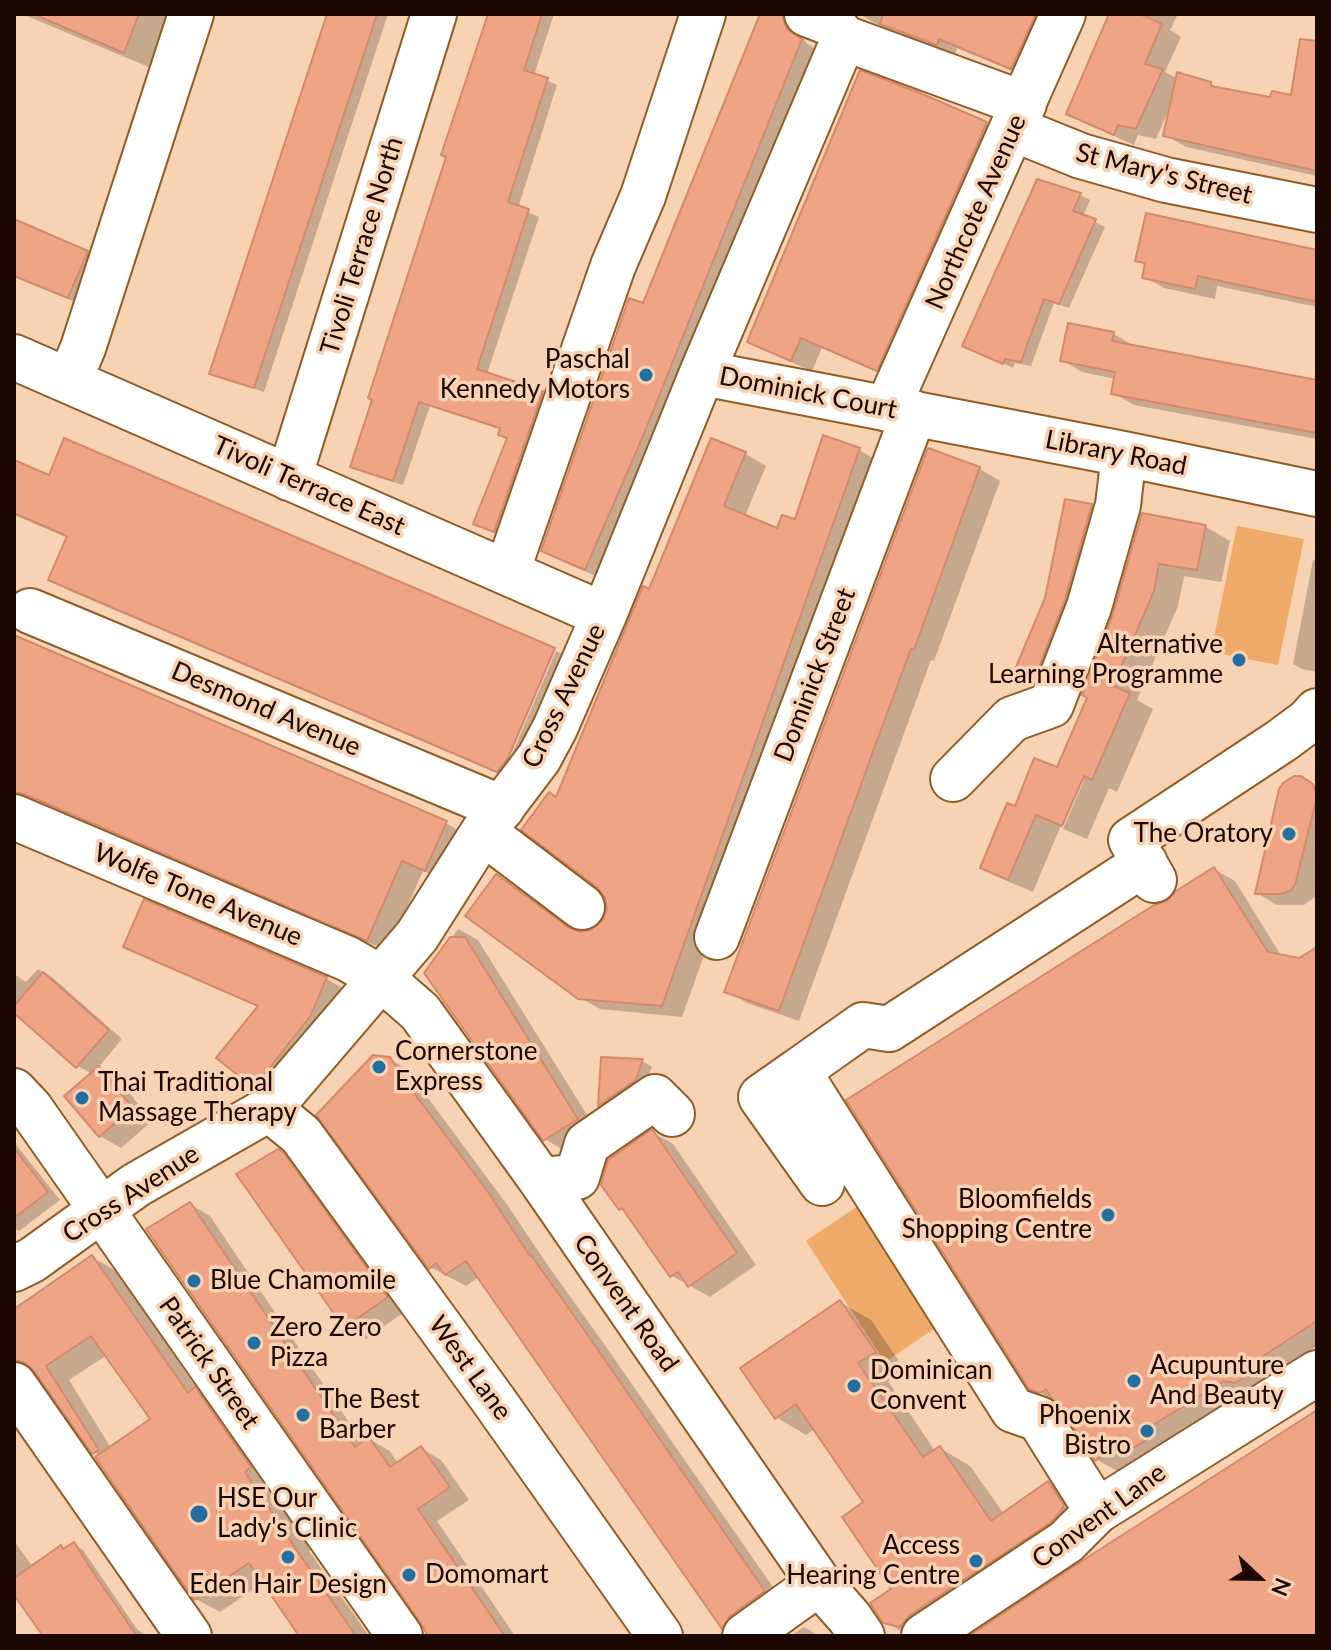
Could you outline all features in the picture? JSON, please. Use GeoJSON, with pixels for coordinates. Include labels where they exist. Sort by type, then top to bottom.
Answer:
{"type":"FeatureCollection","features":[{"type":"Feature","properties":{"kind":"street"},"geometry":{"type":"LineString","coordinates":[[69,381],[83,348],[191,14]]}},
{"type":"Feature","properties":{"kind":"street","name":"Tivoli Terrace North"},"geometry":{"type":"LineString","coordinates":[[289,478],[434,14]]}},
{"type":"Feature","properties":{"kind":"street"},"geometry":{"type":"LineString","coordinates":[[507,572],[613,266],[643,196],[703,14]]}},
{"type":"Feature","properties":{"kind":"street","name":"St Mary's Street"},"geometry":{"type":"LineString","coordinates":[[807,14],[833,24],[844,38],[1019,117],[1081,156],[1166,180],[1317,210]]}},
{"type":"Feature","properties":{"kind":"street","name":"Northcote Avenue"},"geometry":{"type":"LineString","coordinates":[[901,411],[1063,14]]}},
{"type":"Feature","properties":{"kind":"street","name":"Cross Avenue"},"geometry":{"type":"LineString","coordinates":[[14,1269],[32,1260],[136,1185],[269,1109],[417,936],[492,820],[539,758],[604,615],[702,373],[844,38]]}},
{"type":"Feature","properties":{"kind":"street","name":"Tivoli Terrace East"},"geometry":{"type":"LineString","coordinates":[[14,357],[604,615]]}},
{"type":"Feature","properties":{"kind":"street","name":"Dominick Court"},"geometry":{"type":"LineString","coordinates":[[702,373],[901,411]]}},
{"type":"Feature","properties":{"kind":"street","name":"Library Road"},"geometry":{"type":"LineString","coordinates":[[901,411],[1317,494]]}},
{"type":"Feature","properties":{"kind":"street","name":"Dominick Street"},"geometry":{"type":"LineString","coordinates":[[717,937],[901,411]]}},
{"type":"Feature","properties":{"kind":"street"},"geometry":{"type":"LineString","coordinates":[[953,779],[1012,719],[1051,705],[1089,607],[1118,505],[1124,454]]}},
{"type":"Feature","properties":{"kind":"street","name":"Desmond Avenue"},"geometry":{"type":"LineString","coordinates":[[30,611],[492,820],[582,907]]}},
{"type":"Feature","properties":{"kind":"street"},"geometry":{"type":"LineString","coordinates":[[822,1183],[761,1097],[863,1025],[889,1029],[1152,875],[1131,840],[1281,741],[1317,711]]}},
{"type":"Feature","properties":{"kind":"street","name":"Wolfe Tone Avenue"},"geometry":{"type":"LineString","coordinates":[[14,817],[348,959],[381,978]]}},
{"type":"Feature","properties":{"kind":"street","name":"Convent Road"},"geometry":{"type":"LineString","coordinates":[[381,978],[420,1012],[541,1180],[819,1583],[862,1636]]}},
{"type":"Feature","properties":{"kind":"street"},"geometry":{"type":"LineString","coordinates":[[798,1071],[1013,1410],[1039,1419],[1097,1511]]}},
{"type":"Feature","properties":{"kind":"street","name":"Patrick Street"},"geometry":{"type":"LineString","coordinates":[[14,1091],[30,1108],[400,1636]]}},
{"type":"Feature","properties":{"kind":"street"},"geometry":{"type":"LineString","coordinates":[[541,1180],[577,1177],[587,1144],[655,1097],[672,1114]]}},
{"type":"Feature","properties":{"kind":"street","name":"West Lane"},"geometry":{"type":"LineString","coordinates":[[269,1109],[301,1135],[504,1414],[660,1636]]}},
{"type":"Feature","properties":{"kind":"street","name":"Convent Lane"},"geometry":{"type":"LineString","coordinates":[[924,1636],[1066,1542],[1097,1511],[1317,1373]]}},
{"type":"Feature","properties":{"kind":"street"},"geometry":{"type":"LineString","coordinates":[[14,1385],[189,1636]]}},
{"type":"Feature","properties":{"kind":"street"},"geometry":{"type":"LineString","coordinates":[[745,1636],[819,1583]]}},
{"type":"Feature","properties":{"kind":"shaded area"},"geometry":{"type":"Polygon","coordinates":[[[1237,526],[1304,539],[1278,665],[1211,652],[1237,526]]]}},
{"type":"Feature","properties":{"kind":"shaded area"},"geometry":{"type":"Polygon","coordinates":[[[858,1206],[937,1327],[885,1362],[806,1241],[858,1206]]]}},
{"type":"Feature","properties":{"kind":"building"},"geometry":{"type":"Polygon","coordinates":[[[33,14],[139,14],[124,53],[33,14]]]}},
{"type":"Feature","properties":{"kind":"building"},"geometry":{"type":"Polygon","coordinates":[[[327,14],[377,14],[254,388],[209,374],[327,14]]]}},
{"type":"Feature","properties":{"kind":"building"},"geometry":{"type":"Polygon","coordinates":[[[488,14],[542,14],[524,70],[548,78],[508,202],[529,209],[477,369],[543,391],[494,532],[473,524],[507,438],[498,435],[500,428],[419,402],[393,481],[350,467],[372,400],[368,398],[446,157],[441,155],[488,14]]]}},
{"type":"Feature","properties":{"kind":"building"},"geometry":{"type":"Polygon","coordinates":[[[760,14],[783,14],[787,29],[802,39],[643,436],[585,570],[541,551],[629,298],[643,303],[760,14]]]}},
{"type":"Feature","properties":{"kind":"building"},"geometry":{"type":"Polygon","coordinates":[[[880,14],[1036,14],[1011,69],[939,39],[937,45],[880,24],[883,15],[880,14]]]}},
{"type":"Feature","properties":{"kind":"building"},"geometry":{"type":"Polygon","coordinates":[[[1109,14],[1140,14],[1162,24],[1145,64],[1163,69],[1136,129],[1118,125],[1114,135],[1066,114],[1109,14]]]}},
{"type":"Feature","properties":{"kind":"building"},"geometry":{"type":"Polygon","coordinates":[[[1300,39],[1317,41],[1317,171],[1163,136],[1177,72],[1211,82],[1211,86],[1270,97],[1272,91],[1291,95],[1300,39]]]}},
{"type":"Feature","properties":{"kind":"building"},"geometry":{"type":"Polygon","coordinates":[[[860,70],[987,122],[877,371],[801,338],[791,361],[747,342],[860,70]]]}},
{"type":"Feature","properties":{"kind":"building"},"geometry":{"type":"Polygon","coordinates":[[[1037,179],[1081,193],[1073,211],[1096,219],[1059,304],[1044,299],[1021,362],[1005,359],[1003,364],[962,346],[1037,179]]]}},
{"type":"Feature","properties":{"kind":"building"},"geometry":{"type":"Polygon","coordinates":[[[1146,213],[1317,250],[1317,302],[1198,276],[1195,289],[1142,278],[1145,263],[1135,261],[1146,213]]]}},
{"type":"Feature","properties":{"kind":"building"},"geometry":{"type":"Polygon","coordinates":[[[14,219],[88,251],[68,298],[14,276],[14,219]]]}},
{"type":"Feature","properties":{"kind":"building"},"geometry":{"type":"Polygon","coordinates":[[[1068,323],[1114,332],[1112,341],[1317,380],[1317,433],[1111,394],[1115,372],[1060,361],[1068,323]]]}},
{"type":"Feature","properties":{"kind":"building"},"geometry":{"type":"Polygon","coordinates":[[[823,435],[860,448],[662,1006],[578,999],[465,916],[496,874],[568,927],[580,932],[591,930],[602,921],[607,909],[605,898],[598,888],[521,830],[549,792],[556,797],[643,586],[649,589],[711,438],[746,452],[724,506],[777,528],[782,515],[795,519],[823,435]]]}},
{"type":"Feature","properties":{"kind":"building"},"geometry":{"type":"Polygon","coordinates":[[[64,438],[555,648],[508,758],[497,772],[48,580],[67,536],[14,513],[14,460],[49,475],[64,438]]]}},
{"type":"Feature","properties":{"kind":"building"},"geometry":{"type":"Polygon","coordinates":[[[928,448],[980,467],[779,1011],[724,992],[928,448]]]}},
{"type":"Feature","properties":{"kind":"building"},"geometry":{"type":"Polygon","coordinates":[[[1065,499],[1092,504],[1065,599],[1036,675],[1016,667],[1045,598],[1065,499]]]}},
{"type":"Feature","properties":{"kind":"building"},"geometry":{"type":"Polygon","coordinates":[[[1142,513],[1206,525],[1197,570],[1159,564],[1154,591],[1113,686],[1130,693],[1092,780],[1084,776],[1062,826],[1036,815],[1008,880],[980,868],[1007,803],[1015,806],[1034,758],[1057,767],[1087,698],[1082,695],[1113,614],[1142,513]]]}},
{"type":"Feature","properties":{"kind":"building"},"geometry":{"type":"Polygon","coordinates":[[[14,635],[447,821],[425,871],[402,861],[367,941],[14,792],[14,635]]]}},
{"type":"Feature","properties":{"kind":"building","name":"The Oratory"},"geometry":{"type":"Polygon","coordinates":[[[1294,776],[1301,776],[1313,784],[1317,797],[1295,885],[1282,894],[1255,894],[1279,789],[1294,776]]]}},
{"type":"Feature","properties":{"kind":"building","name":"Bloomfields Shopping Centre"},"geometry":{"type":"Polygon","coordinates":[[[1214,867],[1268,952],[1299,958],[1317,947],[1317,1321],[1263,1356],[1259,1369],[1235,1383],[1224,1381],[1150,1427],[1148,1439],[1125,1453],[1112,1449],[1095,1461],[1046,1389],[1040,1393],[1029,1389],[846,1100],[1154,905],[1167,901],[1176,891],[1214,867]]]}},
{"type":"Feature","properties":{"kind":"building"},"geometry":{"type":"Polygon","coordinates":[[[144,899],[327,977],[311,1015],[254,1088],[216,1058],[258,1006],[123,947],[144,899]]]}},
{"type":"Feature","properties":{"kind":"building"},"geometry":{"type":"Polygon","coordinates":[[[450,937],[465,937],[578,1119],[543,1141],[424,973],[450,937]]]}},
{"type":"Feature","properties":{"kind":"building"},"geometry":{"type":"Polygon","coordinates":[[[43,972],[109,1030],[76,1068],[14,1013],[14,1006],[43,972]]]}},
{"type":"Feature","properties":{"kind":"building"},"geometry":{"type":"Polygon","coordinates":[[[373,1055],[390,1057],[488,1192],[765,1591],[730,1616],[722,1629],[466,1261],[445,1275],[436,1263],[429,1269],[316,1115],[373,1055]]]}},
{"type":"Feature","properties":{"kind":"building"},"geometry":{"type":"Polygon","coordinates":[[[601,1057],[643,1059],[636,1080],[598,1106],[601,1057]]]}},
{"type":"Feature","properties":{"kind":"building"},"geometry":{"type":"Polygon","coordinates":[[[99,1066],[133,1108],[99,1137],[64,1096],[99,1066]]]}},
{"type":"Feature","properties":{"kind":"building"},"geometry":{"type":"Polygon","coordinates":[[[652,1129],[737,1253],[688,1287],[678,1272],[670,1277],[622,1208],[619,1210],[601,1185],[608,1160],[652,1129]]]}},
{"type":"Feature","properties":{"kind":"building"},"geometry":{"type":"Polygon","coordinates":[[[14,1148],[48,1192],[14,1218],[14,1148]]]}},
{"type":"Feature","properties":{"kind":"building"},"geometry":{"type":"Polygon","coordinates":[[[278,1149],[388,1297],[344,1328],[236,1174],[278,1149]]]}},
{"type":"Feature","properties":{"kind":"building"},"geometry":{"type":"Polygon","coordinates":[[[190,1202],[355,1447],[369,1437],[390,1467],[421,1446],[450,1487],[418,1509],[505,1636],[428,1636],[146,1229],[190,1202]]]}},
{"type":"Feature","properties":{"kind":"building"},"geometry":{"type":"Polygon","coordinates":[[[92,1255],[188,1393],[195,1387],[251,1467],[245,1472],[356,1636],[299,1636],[249,1563],[194,1600],[95,1457],[150,1419],[91,1336],[46,1366],[99,1450],[92,1454],[34,1371],[25,1363],[14,1360],[14,1309],[92,1255]]]}},
{"type":"Feature","properties":{"kind":"building"},"geometry":{"type":"Polygon","coordinates":[[[840,1300],[876,1352],[858,1363],[923,1457],[940,1446],[991,1521],[1048,1481],[1064,1505],[1050,1523],[910,1615],[900,1627],[883,1623],[870,1603],[891,1589],[842,1517],[863,1502],[796,1404],[775,1419],[740,1368],[840,1300]]]}},
{"type":"Feature","properties":{"kind":"building"},"geometry":{"type":"Polygon","coordinates":[[[1317,1410],[1317,1636],[969,1636],[1085,1559],[1317,1410]]]}},
{"type":"Feature","properties":{"kind":"building"},"geometry":{"type":"Polygon","coordinates":[[[74,1542],[137,1636],[43,1636],[14,1595],[14,1578],[61,1545],[63,1549],[74,1542]]]}},
{"type":"Feature","properties":{"kind":"place","name":"Paschal Kennedy Motors"},"geometry":{"type":"Point","coordinates":[646,375]}},
{"type":"Feature","properties":{"kind":"place","name":"Alternative Learning Programme"},"geometry":{"type":"Point","coordinates":[1239,660]}},
{"type":"Feature","properties":{"kind":"place","name":"The Oratory"},"geometry":{"type":"Point","coordinates":[1289,834]}},
{"type":"Feature","properties":{"kind":"place","name":"Cornerstone Express"},"geometry":{"type":"Point","coordinates":[379,1067]}},
{"type":"Feature","properties":{"kind":"place","name":"Thai Traditional Massage Therapy"},"geometry":{"type":"Point","coordinates":[82,1098]}},
{"type":"Feature","properties":{"kind":"place","name":"Bloomfields Shopping Centre"},"geometry":{"type":"Point","coordinates":[1108,1215]}},
{"type":"Feature","properties":{"kind":"place","name":"Blue Chamomile"},"geometry":{"type":"Point","coordinates":[194,1281]}},
{"type":"Feature","properties":{"kind":"place","name":"Zero Zero Pizza"},"geometry":{"type":"Point","coordinates":[254,1343]}},
{"type":"Feature","properties":{"kind":"place","name":"Acupunture And Beauty"},"geometry":{"type":"Point","coordinates":[1134,1381]}},
{"type":"Feature","properties":{"kind":"place","name":"Dominican Convent"},"geometry":{"type":"Point","coordinates":[854,1386]}},
{"type":"Feature","properties":{"kind":"place","name":"The Best Barber"},"geometry":{"type":"Point","coordinates":[303,1415]}},
{"type":"Feature","properties":{"kind":"place","name":"Phoenix Bistro"},"geometry":{"type":"Point","coordinates":[1147,1431]}},
{"type":"Feature","properties":{"kind":"place","name":"HSE Our Lady's Clinic"},"geometry":{"type":"Point","coordinates":[199,1514]}},
{"type":"Feature","properties":{"kind":"place","name":"Eden Hair Design"},"geometry":{"type":"Point","coordinates":[288,1557]}},
{"type":"Feature","properties":{"kind":"place","name":"Access Hearing Centre"},"geometry":{"type":"Point","coordinates":[976,1561]}},
{"type":"Feature","properties":{"kind":"place","name":"Domomart"},"geometry":{"type":"Point","coordinates":[409,1575]}}]}
